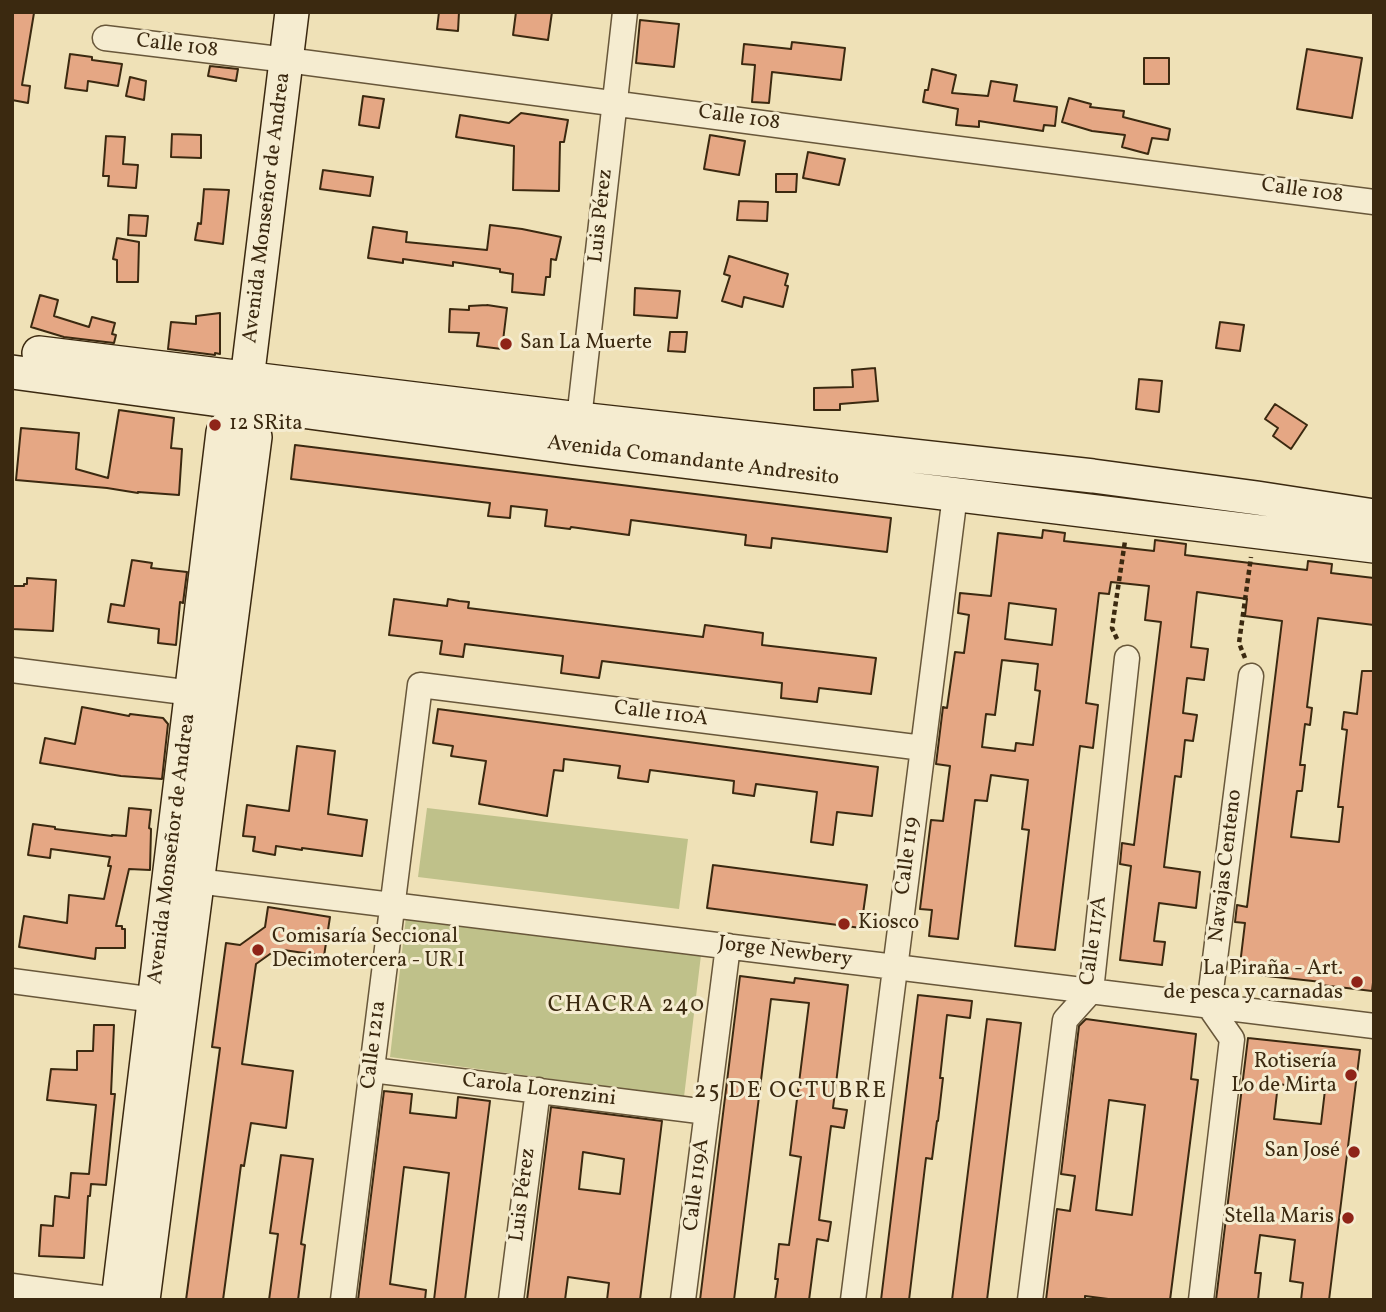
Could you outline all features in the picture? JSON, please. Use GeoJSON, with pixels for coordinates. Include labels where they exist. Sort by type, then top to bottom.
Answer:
{"type":"FeatureCollection","features":[{"type":"Feature","properties":{"kind":"main road","name":"Avenida Monseñor de Andrea"},"geometry":{"type":"LineString","coordinates":[[143,1300],[255,437],[246,392],[292,12]]}},
{"type":"Feature","properties":{"kind":"main road","name":"Avenida Comandante Andresito"},"geometry":{"type":"LineString","coordinates":[[12,350],[576,448],[1374,546]]}},
{"type":"Feature","properties":{"kind":"main road","name":"Avenida Comandante Andresito"},"geometry":{"type":"LineString","coordinates":[[12,372],[579,419],[1093,476],[1374,516]]}},
{"type":"Feature","properties":{"kind":"main road","name":"Avenida Monseñor de Andrea"},"geometry":{"type":"LineString","coordinates":[[118,1300],[223,432],[246,392]]}},
{"type":"Feature","properties":{"kind":"street","name":"Luis Pérez"},"geometry":{"type":"LineString","coordinates":[[579,419],[625,12]]}},
{"type":"Feature","properties":{"kind":"street","name":"Calle 108"},"geometry":{"type":"LineString","coordinates":[[104,38],[1374,202]]}},
{"type":"Feature","properties":{"kind":"street","name":"Calle 119"},"geometry":{"type":"LineString","coordinates":[[853,1300],[955,495]]}},
{"type":"Feature","properties":{"kind":"street","name":"Calle 117A"},"geometry":{"type":"LineString","coordinates":[[1030,1300],[1065,1020],[1091,991],[1127,658]]}},
{"type":"Feature","properties":{"kind":"street"},"geometry":{"type":"LineString","coordinates":[[12,670],[192,693]]}},
{"type":"Feature","properties":{"kind":"street","name":"Navajas Centeno"},"geometry":{"type":"LineString","coordinates":[[1209,1006],[1251,676]]}},
{"type":"Feature","properties":{"kind":"street","name":"Calle 110A"},"geometry":{"type":"LineString","coordinates":[[417,706],[420,685],[923,748]]}},
{"type":"Feature","properties":{"kind":"street","name":"Calle 121a"},"geometry":{"type":"LineString","coordinates":[[343,1300],[417,706]]}},
{"type":"Feature","properties":{"kind":"street","name":"Jorge Newbery"},"geometry":{"type":"LineString","coordinates":[[197,881],[1374,1026]]}},
{"type":"Feature","properties":{"kind":"street","name":"Calle 119A"},"geometry":{"type":"LineString","coordinates":[[684,1300],[728,946]]}},
{"type":"Feature","properties":{"kind":"street"},"geometry":{"type":"LineString","coordinates":[[12,981],[155,1000]]}},
{"type":"Feature","properties":{"kind":"street"},"geometry":{"type":"LineString","coordinates":[[1201,1300],[1232,1039],[1209,1006]]}},
{"type":"Feature","properties":{"kind":"street","name":"Carola Lorenzini"},"geometry":{"type":"LineString","coordinates":[[372,1070],[707,1112]]}},
{"type":"Feature","properties":{"kind":"street","name":"Luis Pérez"},"geometry":{"type":"LineString","coordinates":[[511,1300],[538,1090]]}},
{"type":"Feature","properties":{"kind":"street"},"geometry":{"type":"LineString","coordinates":[[12,1286],[118,1300]]}},
{"type":"Feature","properties":{"kind":"path"},"geometry":{"type":"LineString","coordinates":[[1127,658],[1112,628],[1128,516]]}},
{"type":"Feature","properties":{"kind":"path"},"geometry":{"type":"LineString","coordinates":[[1251,676],[1239,643],[1255,532]]}},
{"type":"Feature","properties":{"kind":"green space"},"geometry":{"type":"Polygon","coordinates":[[[427,808],[688,839],[679,909],[418,877],[427,808]]]}},
{"type":"Feature","properties":{"kind":"green space"},"geometry":{"type":"Polygon","coordinates":[[[406,917],[701,955],[684,1097],[390,1057],[406,917]]]}},
{"type":"Feature","properties":{"kind":"building"},"geometry":{"type":"Polygon","coordinates":[[[12,12],[34,13],[22,85],[30,86],[28,103],[12,100],[12,12]]]}},
{"type":"Feature","properties":{"kind":"building"},"geometry":{"type":"Polygon","coordinates":[[[439,12],[459,12],[458,31],[437,29],[439,12]]]}},
{"type":"Feature","properties":{"kind":"building"},"geometry":{"type":"Polygon","coordinates":[[[516,12],[552,12],[548,40],[513,35],[516,12]]]}},
{"type":"Feature","properties":{"kind":"building"},"geometry":{"type":"Polygon","coordinates":[[[640,20],[679,24],[674,67],[636,63],[640,20]]]}},
{"type":"Feature","properties":{"kind":"building"},"geometry":{"type":"Polygon","coordinates":[[[792,42],[845,48],[841,80],[772,72],[769,103],[752,102],[755,65],[742,64],[744,44],[791,49],[792,42]]]}},
{"type":"Feature","properties":{"kind":"building"},"geometry":{"type":"Polygon","coordinates":[[[1307,49],[1362,58],[1352,118],[1297,109],[1307,49]]]}},
{"type":"Feature","properties":{"kind":"building"},"geometry":{"type":"Polygon","coordinates":[[[70,54],[122,64],[118,86],[88,81],[87,91],[65,88],[70,54]]]}},
{"type":"Feature","properties":{"kind":"building"},"geometry":{"type":"Polygon","coordinates":[[[1144,58],[1169,58],[1169,84],[1144,84],[1144,58]]]}},
{"type":"Feature","properties":{"kind":"building"},"geometry":{"type":"Polygon","coordinates":[[[210,66],[238,69],[236,81],[208,76],[210,66]]]}},
{"type":"Feature","properties":{"kind":"building"},"geometry":{"type":"Polygon","coordinates":[[[932,69],[956,75],[952,93],[988,96],[991,81],[1017,85],[1014,101],[1057,107],[1055,126],[1044,125],[1043,131],[979,121],[979,127],[956,125],[958,109],[923,102],[932,69]]]}},
{"type":"Feature","properties":{"kind":"building"},"geometry":{"type":"Polygon","coordinates":[[[130,77],[146,81],[144,100],[126,96],[130,77]]]}},
{"type":"Feature","properties":{"kind":"building"},"geometry":{"type":"Polygon","coordinates":[[[363,96],[384,99],[379,128],[359,125],[363,96]]]}},
{"type":"Feature","properties":{"kind":"building"},"geometry":{"type":"Polygon","coordinates":[[[1069,98],[1091,104],[1090,107],[1124,111],[1123,117],[1170,129],[1168,140],[1152,138],[1148,154],[1122,147],[1125,135],[1092,131],[1062,122],[1069,98]]]}},
{"type":"Feature","properties":{"kind":"building"},"geometry":{"type":"Polygon","coordinates":[[[521,113],[568,120],[564,142],[560,142],[559,191],[513,190],[514,146],[456,137],[460,115],[509,123],[521,113]]]}},
{"type":"Feature","properties":{"kind":"building"},"geometry":{"type":"Polygon","coordinates":[[[172,134],[201,135],[201,158],[171,157],[172,134]]]}},
{"type":"Feature","properties":{"kind":"building"},"geometry":{"type":"Polygon","coordinates":[[[710,135],[745,141],[739,175],[704,169],[710,135]]]}},
{"type":"Feature","properties":{"kind":"building"},"geometry":{"type":"Polygon","coordinates":[[[106,136],[125,137],[123,164],[138,165],[136,188],[108,186],[109,176],[103,176],[106,136]]]}},
{"type":"Feature","properties":{"kind":"building"},"geometry":{"type":"Polygon","coordinates":[[[808,152],[845,159],[839,185],[803,178],[808,152]]]}},
{"type":"Feature","properties":{"kind":"building"},"geometry":{"type":"Polygon","coordinates":[[[323,170],[373,177],[370,196],[320,189],[323,170]]]}},
{"type":"Feature","properties":{"kind":"building"},"geometry":{"type":"Polygon","coordinates":[[[776,174],[797,174],[796,192],[776,192],[776,174]]]}},
{"type":"Feature","properties":{"kind":"building"},"geometry":{"type":"Polygon","coordinates":[[[204,189],[229,190],[223,244],[195,240],[198,223],[201,224],[204,189]]]}},
{"type":"Feature","properties":{"kind":"building"},"geometry":{"type":"Polygon","coordinates":[[[739,201],[768,202],[767,221],[737,220],[739,201]]]}},
{"type":"Feature","properties":{"kind":"building"},"geometry":{"type":"Polygon","coordinates":[[[129,215],[148,216],[146,236],[128,235],[129,215]]]}},
{"type":"Feature","properties":{"kind":"building"},"geometry":{"type":"Polygon","coordinates":[[[490,225],[561,237],[556,260],[551,259],[550,277],[546,277],[544,295],[512,292],[513,274],[500,272],[500,269],[453,262],[453,266],[403,259],[403,263],[368,258],[373,227],[407,232],[406,242],[487,250],[490,225]]]}},
{"type":"Feature","properties":{"kind":"building"},"geometry":{"type":"Polygon","coordinates":[[[117,238],[139,242],[138,282],[117,282],[117,260],[113,259],[117,238]]]}},
{"type":"Feature","properties":{"kind":"building"},"geometry":{"type":"Polygon","coordinates":[[[729,256],[788,274],[783,307],[744,297],[742,307],[722,301],[730,276],[724,274],[729,256]]]}},
{"type":"Feature","properties":{"kind":"building"},"geometry":{"type":"Polygon","coordinates":[[[635,288],[680,291],[677,318],[634,315],[635,288]]]}},
{"type":"Feature","properties":{"kind":"building"},"geometry":{"type":"Polygon","coordinates":[[[40,295],[58,300],[54,316],[89,327],[92,317],[115,323],[112,334],[116,335],[114,343],[64,337],[31,327],[40,295]]]}},
{"type":"Feature","properties":{"kind":"building"},"geometry":{"type":"Polygon","coordinates":[[[469,306],[507,308],[502,349],[477,346],[479,333],[449,332],[450,309],[469,310],[469,306]]]}},
{"type":"Feature","properties":{"kind":"building"},"geometry":{"type":"Polygon","coordinates":[[[220,313],[220,354],[168,349],[171,322],[196,324],[196,316],[220,313]]]}},
{"type":"Feature","properties":{"kind":"building"},"geometry":{"type":"Polygon","coordinates":[[[1220,322],[1244,325],[1240,351],[1216,348],[1220,322]]]}},
{"type":"Feature","properties":{"kind":"building"},"geometry":{"type":"Polygon","coordinates":[[[670,332],[687,332],[685,352],[668,351],[670,332]]]}},
{"type":"Feature","properties":{"kind":"building"},"geometry":{"type":"Polygon","coordinates":[[[875,368],[878,401],[840,404],[840,410],[814,410],[814,388],[853,387],[852,370],[875,368]]]}},
{"type":"Feature","properties":{"kind":"building"},"geometry":{"type":"Polygon","coordinates":[[[1139,379],[1162,381],[1159,412],[1136,409],[1139,379]]]}},
{"type":"Feature","properties":{"kind":"building"},"geometry":{"type":"Polygon","coordinates":[[[1275,404],[1307,425],[1291,449],[1273,436],[1278,428],[1265,419],[1275,404]]]}},
{"type":"Feature","properties":{"kind":"building"},"geometry":{"type":"Polygon","coordinates":[[[119,410],[174,418],[171,448],[182,449],[179,495],[16,480],[21,428],[79,433],[76,469],[108,478],[119,410]]]}},
{"type":"Feature","properties":{"kind":"building"},"geometry":{"type":"Polygon","coordinates":[[[295,445],[891,518],[887,552],[772,538],[771,548],[745,545],[746,535],[631,520],[629,535],[545,526],[547,510],[511,506],[510,518],[488,516],[490,503],[291,479],[295,445]]]}},
{"type":"Feature","properties":{"kind":"building"},"geometry":{"type":"Polygon","coordinates":[[[1043,530],[1065,533],[1064,541],[1154,551],[1155,540],[1186,544],[1185,555],[1307,570],[1308,561],[1332,564],[1331,573],[1374,578],[1374,625],[1318,618],[1307,707],[1312,708],[1310,725],[1305,724],[1300,765],[1305,765],[1302,791],[1297,791],[1291,837],[1339,842],[1343,807],[1338,807],[1347,730],[1342,729],[1344,712],[1357,714],[1362,671],[1374,671],[1372,991],[1321,985],[1322,982],[1239,973],[1245,923],[1235,922],[1237,905],[1247,907],[1282,621],[1245,616],[1247,599],[1197,592],[1191,647],[1208,649],[1204,680],[1187,678],[1183,713],[1197,715],[1193,741],[1185,740],[1181,777],[1175,776],[1164,867],[1200,872],[1196,908],[1159,903],[1154,941],[1165,942],[1162,965],[1120,960],[1131,866],[1120,864],[1122,843],[1134,845],[1161,622],[1145,620],[1149,586],[1111,582],[1109,594],[1099,593],[1086,703],[1098,705],[1093,748],[1080,746],[1055,950],[1015,946],[1029,830],[1022,829],[1028,780],[991,775],[987,801],[975,800],[958,939],[929,936],[932,910],[920,909],[931,820],[943,821],[950,766],[936,764],[943,707],[947,708],[955,652],[964,653],[969,615],[958,613],[960,593],[991,596],[998,533],[1042,538],[1043,530]],[[1009,603],[1005,639],[1052,645],[1056,609],[1009,603]],[[1002,660],[995,715],[986,714],[982,747],[1015,751],[1016,743],[1033,745],[1040,691],[1035,690],[1038,664],[1002,660]]]}},
{"type":"Feature","properties":{"kind":"building"},"geometry":{"type":"Polygon","coordinates":[[[132,560],[152,563],[151,568],[187,572],[183,603],[180,602],[176,645],[158,643],[159,629],[108,622],[111,604],[124,606],[132,560]]]}},
{"type":"Feature","properties":{"kind":"building"},"geometry":{"type":"Polygon","coordinates":[[[27,578],[56,580],[53,631],[12,629],[12,586],[24,586],[27,584],[27,578]]]}},
{"type":"Feature","properties":{"kind":"building"},"geometry":{"type":"Polygon","coordinates":[[[394,599],[447,606],[448,599],[469,602],[468,608],[703,637],[705,625],[763,633],[762,645],[876,658],[871,694],[819,688],[817,702],[781,698],[782,683],[602,661],[599,678],[561,673],[563,656],[465,644],[463,657],[440,654],[442,641],[389,635],[394,599]]]}},
{"type":"Feature","properties":{"kind":"building"},"geometry":{"type":"Polygon","coordinates":[[[82,707],[129,716],[163,718],[168,724],[162,779],[121,776],[40,763],[45,738],[75,744],[82,707]]]}},
{"type":"Feature","properties":{"kind":"building"},"geometry":{"type":"Polygon","coordinates":[[[438,709],[878,767],[872,816],[837,812],[833,845],[811,842],[817,792],[756,784],[754,796],[733,793],[734,781],[650,770],[648,782],[618,778],[620,766],[564,759],[563,771],[554,770],[547,816],[479,804],[486,761],[451,756],[453,746],[433,743],[438,709]]]}},
{"type":"Feature","properties":{"kind":"building"},"geometry":{"type":"Polygon","coordinates":[[[297,746],[335,751],[328,814],[367,820],[362,856],[276,846],[275,855],[253,851],[255,837],[243,836],[247,805],[289,811],[297,746]]]}},
{"type":"Feature","properties":{"kind":"building"},"geometry":{"type":"Polygon","coordinates":[[[129,808],[151,810],[150,870],[129,869],[116,926],[125,929],[125,948],[96,948],[95,959],[19,947],[24,916],[67,923],[69,895],[104,899],[111,866],[108,866],[110,857],[51,849],[50,858],[28,855],[33,824],[55,829],[126,836],[129,808]]]}},
{"type":"Feature","properties":{"kind":"building"},"geometry":{"type":"Polygon","coordinates":[[[713,865],[867,885],[861,928],[707,908],[713,865]]]}},
{"type":"Feature","properties":{"kind":"building"},"geometry":{"type":"Polygon","coordinates":[[[268,907],[330,917],[324,956],[277,949],[256,964],[242,1064],[293,1071],[286,1128],[251,1123],[244,1166],[241,1165],[223,1300],[186,1300],[220,1048],[212,1047],[226,943],[240,945],[265,927],[268,907]]]}},
{"type":"Feature","properties":{"kind":"building"},"geometry":{"type":"Polygon","coordinates":[[[740,976],[794,983],[795,978],[848,985],[833,1108],[847,1110],[844,1128],[831,1126],[819,1220],[831,1222],[828,1241],[817,1239],[809,1300],[775,1300],[778,1279],[775,1279],[779,1244],[789,1245],[801,1157],[790,1155],[809,1003],[771,999],[734,1300],[700,1300],[740,976]]]}},
{"type":"Feature","properties":{"kind":"building"},"geometry":{"type":"Polygon","coordinates":[[[918,995],[972,1001],[970,1018],[947,1015],[938,1121],[932,1159],[926,1158],[909,1300],[881,1300],[918,995]]]}},
{"type":"Feature","properties":{"kind":"building"},"geometry":{"type":"Polygon","coordinates":[[[987,1019],[1021,1023],[987,1300],[952,1300],[987,1019]]]}},
{"type":"Feature","properties":{"kind":"building"},"geometry":{"type":"Polygon","coordinates":[[[1086,1019],[1196,1034],[1191,1079],[1198,1080],[1170,1300],[1116,1300],[1085,1296],[1085,1300],[1046,1300],[1057,1209],[1070,1211],[1075,1176],[1061,1174],[1079,1026],[1086,1019]],[[1109,1100],[1096,1210],[1132,1215],[1145,1105],[1109,1100]]]}},
{"type":"Feature","properties":{"kind":"building"},"geometry":{"type":"Polygon","coordinates":[[[94,1025],[114,1025],[111,1094],[115,1094],[106,1185],[91,1184],[84,1258],[39,1256],[41,1225],[53,1226],[55,1196],[69,1198],[71,1173],[89,1174],[96,1105],[47,1100],[51,1069],[77,1070],[77,1051],[93,1051],[94,1025]]]}},
{"type":"Feature","properties":{"kind":"building"},"geometry":{"type":"Polygon","coordinates":[[[1248,1038],[1360,1050],[1329,1300],[1301,1300],[1303,1283],[1290,1281],[1295,1240],[1260,1235],[1255,1273],[1261,1273],[1258,1300],[1216,1300],[1248,1038]],[[1278,1084],[1274,1119],[1321,1124],[1325,1090],[1278,1084]]]}},
{"type":"Feature","properties":{"kind":"building"},"geometry":{"type":"Polygon","coordinates":[[[384,1091],[412,1094],[410,1113],[456,1118],[458,1097],[490,1101],[465,1300],[434,1300],[449,1173],[404,1167],[390,1284],[426,1290],[425,1300],[358,1300],[384,1091]]]}},
{"type":"Feature","properties":{"kind":"building"},"geometry":{"type":"Polygon","coordinates":[[[551,1107],[662,1121],[640,1300],[607,1300],[609,1283],[568,1277],[565,1300],[527,1300],[551,1107]],[[583,1152],[579,1189],[620,1194],[624,1159],[583,1152]]]}},
{"type":"Feature","properties":{"kind":"building"},"geometry":{"type":"Polygon","coordinates":[[[281,1155],[313,1159],[301,1244],[305,1245],[298,1300],[269,1300],[278,1234],[270,1233],[281,1155]]]}},
{"type":"Feature","properties":{"kind":"place","name":"San La Muerte"},"geometry":{"type":"Point","coordinates":[506,344]}},
{"type":"Feature","properties":{"kind":"place","name":"12 SRita"},"geometry":{"type":"Point","coordinates":[215,425]}},
{"type":"Feature","properties":{"kind":"place","name":"Kiosco"},"geometry":{"type":"Point","coordinates":[844,924]}},
{"type":"Feature","properties":{"kind":"place","name":"Comisaría Seccional Decimotercera - UR I"},"geometry":{"type":"Point","coordinates":[258,950]}},
{"type":"Feature","properties":{"kind":"place","name":"La Piraña - Art. de pesca y carnadas"},"geometry":{"type":"Point","coordinates":[1357,982]}},
{"type":"Feature","properties":{"kind":"place","name":"Rotisería Lo de Mirta"},"geometry":{"type":"Point","coordinates":[1351,1075]}},
{"type":"Feature","properties":{"kind":"place","name":"San José"},"geometry":{"type":"Point","coordinates":[1354,1152]}},
{"type":"Feature","properties":{"kind":"place","name":"Stella Maris"},"geometry":{"type":"Point","coordinates":[1348,1218]}},
{"type":"Feature","properties":{"kind":"district","name":"CHACRA 240"},"geometry":{"type":"Point","coordinates":[627,1007]}},
{"type":"Feature","properties":{"kind":"district","name":"25 DE OCTUBRE"},"geometry":{"type":"Point","coordinates":[791,1093]}}]}
